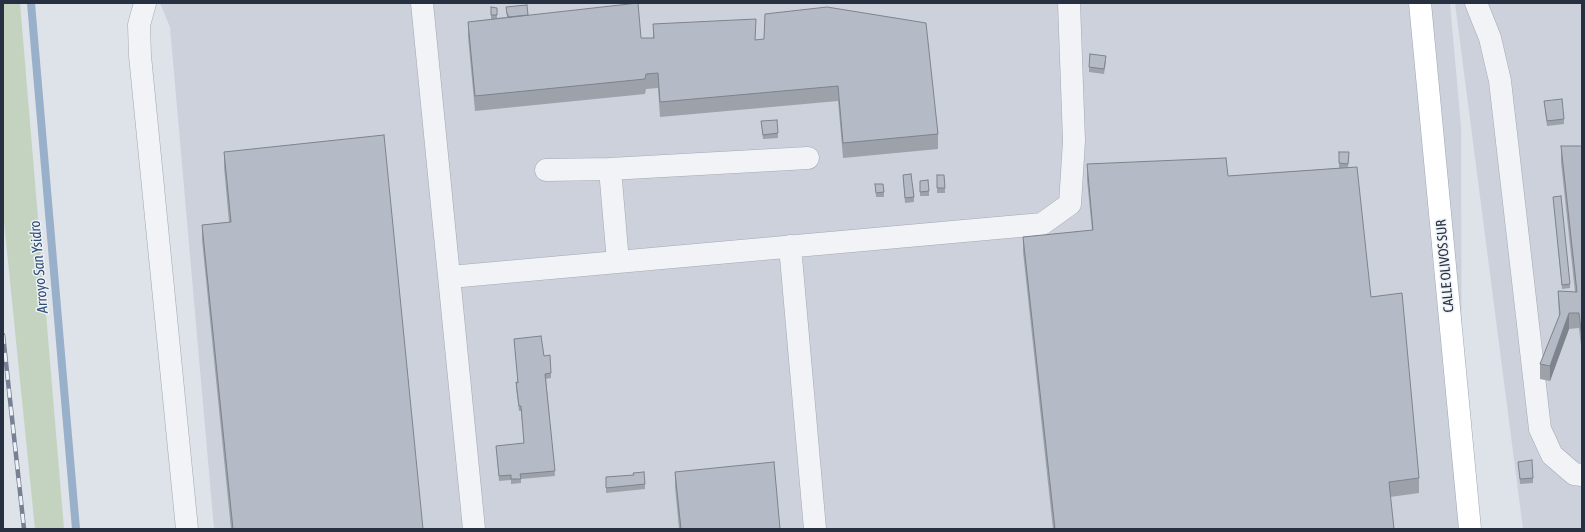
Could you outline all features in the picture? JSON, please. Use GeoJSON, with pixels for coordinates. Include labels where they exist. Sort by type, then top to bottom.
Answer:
{"type":"FeatureCollection","features":[{"type":"Feature","properties":{"kind":"main road","name":"CALLE OLIVOS SUR"},"geometry":{"type":"LineString","coordinates":[[1420,3],[1471,526]]}},
{"type":"Feature","properties":{"kind":"lane"},"geometry":{"type":"LineString","coordinates":[[145,3],[139,25],[140,56],[187,529]]}},
{"type":"Feature","properties":{"kind":"lane"},"geometry":{"type":"LineString","coordinates":[[422,3],[474,529]]}},
{"type":"Feature","properties":{"kind":"lane"},"geometry":{"type":"LineString","coordinates":[[450,277],[1042,224],[1070,204],[1074,141],[1069,3]]}},
{"type":"Feature","properties":{"kind":"lane"},"geometry":{"type":"LineString","coordinates":[[1476,3],[1490,38],[1500,81],[1540,429],[1552,455],[1574,474],[1582,475]]}},
{"type":"Feature","properties":{"kind":"lane"},"geometry":{"type":"LineString","coordinates":[[546,170],[610,169],[808,158]]}},
{"type":"Feature","properties":{"kind":"lane"},"geometry":{"type":"LineString","coordinates":[[610,169],[618,262]]}},
{"type":"Feature","properties":{"kind":"lane"},"geometry":{"type":"LineString","coordinates":[[790,246],[815,529]]}},
{"type":"Feature","properties":{"kind":"shaded area"},"geometry":{"type":"Polygon","coordinates":[[[160,3],[1450,3],[1461,127],[1462,529],[214,529],[170,27],[160,3]]]}},
{"type":"Feature","properties":{"kind":"shaded area"},"geometry":{"type":"Polygon","coordinates":[[[1455,3],[1582,3],[1582,529],[1523,529],[1455,3]]]}},
{"type":"Feature","properties":{"kind":"green space"},"geometry":{"type":"Polygon","coordinates":[[[3,3],[20,3],[64,529],[35,529],[3,212],[3,3]]]}},
{"type":"Feature","properties":{"kind":"building"},"geometry":{"type":"Polygon","coordinates":[[[638,3],[641,38],[654,38],[653,24],[756,19],[755,40],[764,39],[765,14],[827,7],[926,23],[938,134],[843,143],[838,86],[660,102],[658,73],[646,74],[645,79],[475,96],[468,22],[638,3]]]}},
{"type":"Feature","properties":{"kind":"building"},"geometry":{"type":"Polygon","coordinates":[[[527,5],[528,15],[508,17],[506,7],[527,5]]]}},
{"type":"Feature","properties":{"kind":"building"},"geometry":{"type":"Polygon","coordinates":[[[491,7],[497,8],[497,15],[491,15],[491,7]]]}},
{"type":"Feature","properties":{"kind":"building"},"geometry":{"type":"Polygon","coordinates":[[[1090,54],[1106,56],[1104,69],[1089,67],[1090,54]]]}},
{"type":"Feature","properties":{"kind":"building"},"geometry":{"type":"Polygon","coordinates":[[[1562,99],[1564,119],[1547,121],[1544,101],[1562,99]]]}},
{"type":"Feature","properties":{"kind":"building"},"geometry":{"type":"Polygon","coordinates":[[[777,120],[778,133],[763,135],[761,121],[777,120]]]}},
{"type":"Feature","properties":{"kind":"building"},"geometry":{"type":"Polygon","coordinates":[[[384,135],[423,529],[233,529],[202,225],[231,222],[224,152],[384,135]]]}},
{"type":"Feature","properties":{"kind":"building"},"geometry":{"type":"Polygon","coordinates":[[[1561,146],[1582,146],[1582,338],[1579,313],[1569,313],[1550,366],[1540,364],[1560,314],[1558,291],[1577,292],[1561,146]]]}},
{"type":"Feature","properties":{"kind":"building"},"geometry":{"type":"Polygon","coordinates":[[[1339,152],[1349,152],[1348,164],[1339,163],[1339,152]]]}},
{"type":"Feature","properties":{"kind":"building"},"geometry":{"type":"Polygon","coordinates":[[[1226,158],[1228,176],[1357,167],[1371,297],[1402,293],[1419,478],[1389,482],[1394,529],[1055,529],[1023,237],[1093,230],[1087,164],[1226,158]]]}},
{"type":"Feature","properties":{"kind":"building"},"geometry":{"type":"Polygon","coordinates":[[[911,174],[914,197],[905,198],[903,175],[911,174]]]}},
{"type":"Feature","properties":{"kind":"building"},"geometry":{"type":"Polygon","coordinates":[[[937,175],[944,175],[945,188],[937,188],[937,175]]]}},
{"type":"Feature","properties":{"kind":"building"},"geometry":{"type":"Polygon","coordinates":[[[928,180],[929,191],[920,192],[920,181],[928,180]]]}},
{"type":"Feature","properties":{"kind":"building"},"geometry":{"type":"Polygon","coordinates":[[[875,184],[883,184],[884,192],[876,193],[875,184]]]}},
{"type":"Feature","properties":{"kind":"building"},"geometry":{"type":"Polygon","coordinates":[[[1561,196],[1570,284],[1562,285],[1553,197],[1561,196]]]}},
{"type":"Feature","properties":{"kind":"building"},"geometry":{"type":"Polygon","coordinates":[[[541,336],[544,356],[550,355],[551,373],[545,374],[555,471],[520,474],[521,479],[511,479],[511,475],[499,476],[496,446],[524,443],[521,406],[519,406],[516,382],[518,383],[514,339],[541,336]]]}},
{"type":"Feature","properties":{"kind":"building"},"geometry":{"type":"Polygon","coordinates":[[[1532,460],[1533,478],[1520,479],[1518,462],[1532,460]]]}},
{"type":"Feature","properties":{"kind":"building"},"geometry":{"type":"Polygon","coordinates":[[[774,462],[780,529],[681,529],[675,472],[774,462]]]}},
{"type":"Feature","properties":{"kind":"building"},"geometry":{"type":"Polygon","coordinates":[[[644,472],[645,484],[606,488],[606,477],[634,475],[633,473],[644,472]]]}},
{"type":"Feature","properties":{"kind":"waterway","name":"Arroyo San Ysidro"},"geometry":{"type":"LineString","coordinates":[[31,3],[76,529]]}},
{"type":"Feature","properties":{"kind":"railway"},"geometry":{"type":"LineString","coordinates":[[3,335],[24,529]]}}]}
